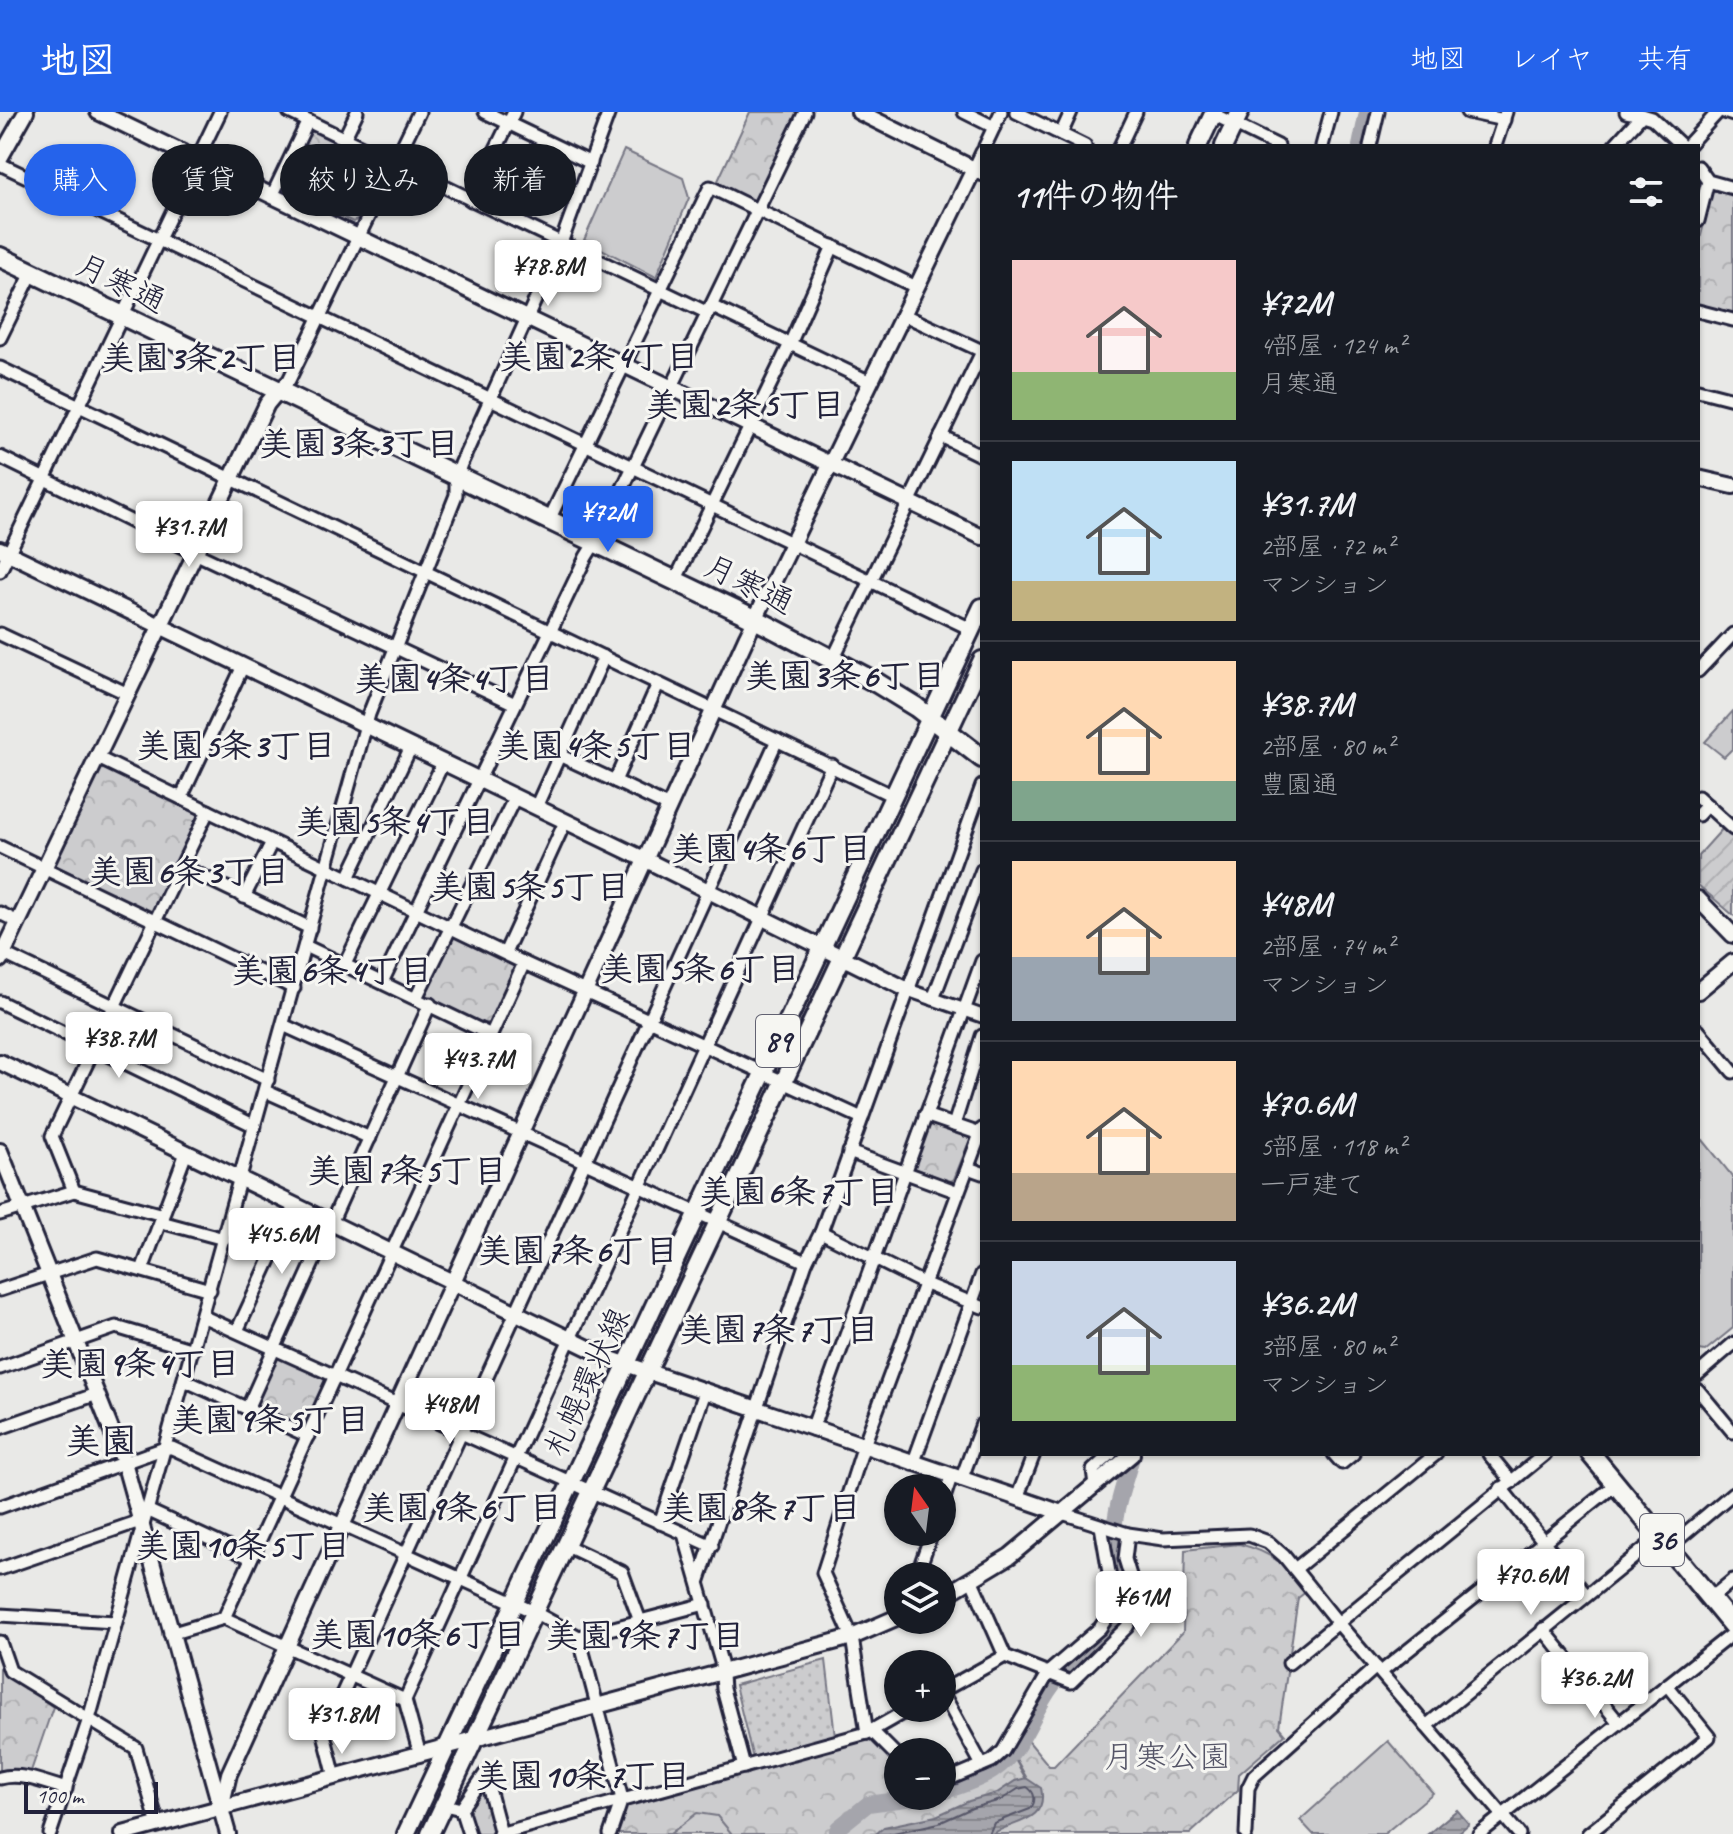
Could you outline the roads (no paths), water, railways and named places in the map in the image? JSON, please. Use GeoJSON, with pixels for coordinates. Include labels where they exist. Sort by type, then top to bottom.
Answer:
{"type":"FeatureCollection","features":[{"type":"Feature","properties":{"kind":"highway","name":"月寒通"},"geometry":{"type":"LineString","coordinates":[[0,257],[755,619],[877,683],[980,756]]}},
{"type":"Feature","properties":{"kind":"highway","name":"36"},"geometry":{"type":"LineString","coordinates":[[1593,1456],[1733,1626]]}},
{"type":"Feature","properties":{"kind":"main road"},"geometry":{"type":"LineString","coordinates":[[1199,144],[1214,113]]}},
{"type":"Feature","properties":{"kind":"main road"},"geometry":{"type":"LineString","coordinates":[[1225,144],[1237,118]]}},
{"type":"Feature","properties":{"kind":"main road","name":"札幌環状線"},"geometry":{"type":"LineString","coordinates":[[406,1834],[980,611]]}},
{"type":"Feature","properties":{"kind":"main road","name":"札幌環状線"},"geometry":{"type":"LineString","coordinates":[[430,1834],[453,1807],[474,1740],[980,664]]}},
{"type":"Feature","properties":{"kind":"street"},"geometry":{"type":"LineString","coordinates":[[26,112],[0,161],[490,400],[971,629]]}},
{"type":"Feature","properties":{"kind":"street"},"geometry":{"type":"LineString","coordinates":[[98,112],[164,144]]}},
{"type":"Feature","properties":{"kind":"street"},"geometry":{"type":"LineString","coordinates":[[205,144],[220,112]]}},
{"type":"Feature","properties":{"kind":"street"},"geometry":{"type":"LineString","coordinates":[[289,112],[354,144]]}},
{"type":"Feature","properties":{"kind":"street"},"geometry":{"type":"LineString","coordinates":[[344,139],[357,112]]}},
{"type":"Feature","properties":{"kind":"street"},"geometry":{"type":"LineString","coordinates":[[403,144],[419,112]]}},
{"type":"Feature","properties":{"kind":"street"},"geometry":{"type":"LineString","coordinates":[[485,112],[511,118],[591,163]]}},
{"type":"Feature","properties":{"kind":"street"},"geometry":{"type":"LineString","coordinates":[[50,1834],[89,1719],[366,726],[456,495],[456,478],[561,243],[609,112]]}},
{"type":"Feature","properties":{"kind":"street"},"geometry":{"type":"LineString","coordinates":[[382,982],[805,112]]}},
{"type":"Feature","properties":{"kind":"street"},"geometry":{"type":"LineString","coordinates":[[221,1808],[229,1774],[755,619],[902,314],[978,171],[882,117],[859,112]]}},
{"type":"Feature","properties":{"kind":"street"},"geometry":{"type":"LineString","coordinates":[[964,112],[994,127]]}},
{"type":"Feature","properties":{"kind":"street"},"geometry":{"type":"LineString","coordinates":[[986,144],[1001,112]]}},
{"type":"Feature","properties":{"kind":"street"},"geometry":{"type":"LineString","coordinates":[[1016,112],[1081,144]]}},
{"type":"Feature","properties":{"kind":"street"},"geometry":{"type":"LineString","coordinates":[[1061,134],[1071,112]]}},
{"type":"Feature","properties":{"kind":"street"},"geometry":{"type":"LineString","coordinates":[[1121,144],[1136,112]]}},
{"type":"Feature","properties":{"kind":"street"},"geometry":{"type":"LineString","coordinates":[[1323,144],[1331,112]]}},
{"type":"Feature","properties":{"kind":"street"},"geometry":{"type":"LineString","coordinates":[[1370,144],[1378,112]]}},
{"type":"Feature","properties":{"kind":"street"},"geometry":{"type":"LineString","coordinates":[[1467,112],[1505,116],[1496,144]]}},
{"type":"Feature","properties":{"kind":"street"},"geometry":{"type":"LineString","coordinates":[[1626,112],[1652,118],[1682,144]]}},
{"type":"Feature","properties":{"kind":"street"},"geometry":{"type":"LineString","coordinates":[[1686,144],[1718,112]]}},
{"type":"Feature","properties":{"kind":"street"},"geometry":{"type":"LineString","coordinates":[[1724,112],[1733,115]]}},
{"type":"Feature","properties":{"kind":"street"},"geometry":{"type":"LineString","coordinates":[[1214,113],[1237,118],[1275,144]]}},
{"type":"Feature","properties":{"kind":"street"},"geometry":{"type":"LineString","coordinates":[[1616,144],[1642,115]]}},
{"type":"Feature","properties":{"kind":"street"},"geometry":{"type":"LineString","coordinates":[[498,144],[511,118]]}},
{"type":"Feature","properties":{"kind":"street"},"geometry":{"type":"LineString","coordinates":[[272,196],[308,121]]}},
{"type":"Feature","properties":{"kind":"street"},"geometry":{"type":"LineString","coordinates":[[1700,170],[1708,181],[1733,188]]}},
{"type":"Feature","properties":{"kind":"street"},"geometry":{"type":"LineString","coordinates":[[1700,213],[1708,181]]}},
{"type":"Feature","properties":{"kind":"street"},"geometry":{"type":"LineString","coordinates":[[548,522],[710,187],[916,287]]}},
{"type":"Feature","properties":{"kind":"street"},"geometry":{"type":"LineString","coordinates":[[264,192],[980,536]]}},
{"type":"Feature","properties":{"kind":"street"},"geometry":{"type":"LineString","coordinates":[[0,571],[4,551],[44,478],[170,216]]}},
{"type":"Feature","properties":{"kind":"street"},"geometry":{"type":"LineString","coordinates":[[369,216],[289,380],[267,404],[1,955],[114,1007],[370,1138]]}},
{"type":"Feature","properties":{"kind":"street"},"geometry":{"type":"LineString","coordinates":[[504,216],[660,290],[790,344],[870,382]]}},
{"type":"Feature","properties":{"kind":"street"},"geometry":{"type":"LineString","coordinates":[[675,581],[790,344],[833,246]]}},
{"type":"Feature","properties":{"kind":"street"},"geometry":{"type":"LineString","coordinates":[[0,338],[32,273]]}},
{"type":"Feature","properties":{"kind":"street"},"geometry":{"type":"LineString","coordinates":[[1700,312],[1733,320]]}},
{"type":"Feature","properties":{"kind":"street"},"geometry":{"type":"LineString","coordinates":[[902,314],[980,351]]}},
{"type":"Feature","properties":{"kind":"street"},"geometry":{"type":"LineString","coordinates":[[833,659],[980,356]]}},
{"type":"Feature","properties":{"kind":"street"},"geometry":{"type":"LineString","coordinates":[[0,368],[893,796]]}},
{"type":"Feature","properties":{"kind":"street"},"geometry":{"type":"LineString","coordinates":[[1700,391],[1733,399]]}},
{"type":"Feature","properties":{"kind":"street"},"geometry":{"type":"LineString","coordinates":[[941,436],[980,455]]}},
{"type":"Feature","properties":{"kind":"street"},"geometry":{"type":"LineString","coordinates":[[0,457],[515,704]]}},
{"type":"Feature","properties":{"kind":"street"},"geometry":{"type":"LineString","coordinates":[[1700,478],[1733,486]]}},
{"type":"Feature","properties":{"kind":"street"},"geometry":{"type":"LineString","coordinates":[[4,551],[646,860],[908,990],[980,1015]]}},
{"type":"Feature","properties":{"kind":"street"},"geometry":{"type":"LineString","coordinates":[[0,634],[128,694]]}},
{"type":"Feature","properties":{"kind":"street"},"geometry":{"type":"LineString","coordinates":[[1700,669],[1733,634]]}},
{"type":"Feature","properties":{"kind":"street"},"geometry":{"type":"LineString","coordinates":[[536,807],[604,657]]}},
{"type":"Feature","properties":{"kind":"street"},"geometry":{"type":"LineString","coordinates":[[181,798],[243,666]]}},
{"type":"Feature","properties":{"kind":"street"},"geometry":{"type":"LineString","coordinates":[[615,781],[658,684]]}},
{"type":"Feature","properties":{"kind":"street"},"geometry":{"type":"LineString","coordinates":[[335,1777],[324,1734],[777,740]]}},
{"type":"Feature","properties":{"kind":"street"},"geometry":{"type":"LineString","coordinates":[[348,878],[411,747]]}},
{"type":"Feature","properties":{"kind":"street"},"geometry":{"type":"LineString","coordinates":[[559,755],[669,807]]}},
{"type":"Feature","properties":{"kind":"street"},"geometry":{"type":"LineString","coordinates":[[96,757],[585,992],[862,1118]]}},
{"type":"Feature","properties":{"kind":"street"},"geometry":{"type":"LineString","coordinates":[[345,964],[443,763]]}},
{"type":"Feature","properties":{"kind":"street"},"geometry":{"type":"LineString","coordinates":[[420,1755],[405,1700],[832,765]]}},
{"type":"Feature","properties":{"kind":"street"},"geometry":{"type":"LineString","coordinates":[[699,1580],[806,1262],[821,1232],[980,792]]}},
{"type":"Feature","properties":{"kind":"street"},"geometry":{"type":"LineString","coordinates":[[416,998],[515,797]]}},
{"type":"Feature","properties":{"kind":"street"},"geometry":{"type":"LineString","coordinates":[[1702,801],[1733,829]]}},
{"type":"Feature","properties":{"kind":"street"},"geometry":{"type":"LineString","coordinates":[[74,1191],[52,1136],[208,811]]}},
{"type":"Feature","properties":{"kind":"street"},"geometry":{"type":"LineString","coordinates":[[505,953],[565,822]]}},
{"type":"Feature","properties":{"kind":"street"},"geometry":{"type":"LineString","coordinates":[[244,897],[272,842]]}},
{"type":"Feature","properties":{"kind":"street"},"geometry":{"type":"LineString","coordinates":[[0,847],[294,988]]}},
{"type":"Feature","properties":{"kind":"street"},"geometry":{"type":"LineString","coordinates":[[181,866],[310,928]]}},
{"type":"Feature","properties":{"kind":"street"},"geometry":{"type":"LineString","coordinates":[[933,999],[980,875]]}},
{"type":"Feature","properties":{"kind":"street"},"geometry":{"type":"LineString","coordinates":[[1700,901],[1733,935]]}},
{"type":"Feature","properties":{"kind":"street"},"geometry":{"type":"LineString","coordinates":[[0,913],[18,922]]}},
{"type":"Feature","properties":{"kind":"street"},"geometry":{"type":"LineString","coordinates":[[305,946],[489,1034]]}},
{"type":"Feature","properties":{"kind":"street"},"geometry":{"type":"LineString","coordinates":[[1700,989],[1733,962]]}},
{"type":"Feature","properties":{"kind":"street"},"geometry":{"type":"LineString","coordinates":[[224,1618],[524,963]]}},
{"type":"Feature","properties":{"kind":"street"},"geometry":{"type":"LineString","coordinates":[[812,1429],[980,967]]}},
{"type":"Feature","properties":{"kind":"street"},"geometry":{"type":"LineString","coordinates":[[0,1002],[255,1126]]}},
{"type":"Feature","properties":{"kind":"street"},"geometry":{"type":"LineString","coordinates":[[247,1409],[430,1004]]}},
{"type":"Feature","properties":{"kind":"street"},"geometry":{"type":"LineString","coordinates":[[283,1025],[806,1262]]}},
{"type":"Feature","properties":{"kind":"street"},"geometry":{"type":"LineString","coordinates":[[1700,1032],[1733,1072]]}},
{"type":"Feature","properties":{"kind":"street"},"geometry":{"type":"LineString","coordinates":[[954,1125],[980,1042]]}},
{"type":"Feature","properties":{"kind":"street"},"geometry":{"type":"LineString","coordinates":[[0,1062],[626,1365],[944,1474]]}},
{"type":"Feature","properties":{"kind":"street"},"geometry":{"type":"LineString","coordinates":[[925,1115],[980,1132]]}},
{"type":"Feature","properties":{"kind":"street"},"geometry":{"type":"LineString","coordinates":[[884,1745],[869,1732],[852,1637],[823,1573],[864,1445],[980,1135]]}},
{"type":"Feature","properties":{"kind":"street"},"geometry":{"type":"LineString","coordinates":[[0,1151],[124,1462],[143,1521],[170,1634],[228,1834]]}},
{"type":"Feature","properties":{"kind":"street"},"geometry":{"type":"LineString","coordinates":[[849,1152],[958,1192]]}},
{"type":"Feature","properties":{"kind":"street"},"geometry":{"type":"LineString","coordinates":[[142,1270],[186,1153]]}},
{"type":"Feature","properties":{"kind":"street"},"geometry":{"type":"LineString","coordinates":[[968,1168],[980,1172]]}},
{"type":"Feature","properties":{"kind":"street"},"geometry":{"type":"LineString","coordinates":[[0,1214],[74,1191],[224,1239]]}},
{"type":"Feature","properties":{"kind":"street"},"geometry":{"type":"LineString","coordinates":[[237,1331],[295,1206]]}},
{"type":"Feature","properties":{"kind":"street"},"geometry":{"type":"LineString","coordinates":[[821,1232],[923,1283],[976,1305]]}},
{"type":"Feature","properties":{"kind":"street"},"geometry":{"type":"LineString","coordinates":[[0,1290],[97,1258],[210,1290]]}},
{"type":"Feature","properties":{"kind":"street"},"geometry":{"type":"LineString","coordinates":[[913,1464],[976,1305],[980,1284]]}},
{"type":"Feature","properties":{"kind":"street"},"geometry":{"type":"LineString","coordinates":[[202,1316],[712,1546]]}},
{"type":"Feature","properties":{"kind":"street"},"geometry":{"type":"LineString","coordinates":[[0,1368],[116,1327],[193,1350]]}},
{"type":"Feature","properties":{"kind":"street"},"geometry":{"type":"LineString","coordinates":[[1700,1372],[1733,1344]]}},
{"type":"Feature","properties":{"kind":"street"},"geometry":{"type":"LineString","coordinates":[[184,1380],[308,1436]]}},
{"type":"Feature","properties":{"kind":"street"},"geometry":{"type":"LineString","coordinates":[[660,1523],[705,1392]]}},
{"type":"Feature","properties":{"kind":"street"},"geometry":{"type":"LineString","coordinates":[[1700,1392],[1733,1432]]}},
{"type":"Feature","properties":{"kind":"street"},"geometry":{"type":"LineString","coordinates":[[0,1428],[97,1394]]}},
{"type":"Feature","properties":{"kind":"street"},"geometry":{"type":"LineString","coordinates":[[980,1428],[956,1478],[1126,1533],[1163,1539],[1249,1535],[1268,1542],[1295,1569],[1519,1834]]}},
{"type":"Feature","properties":{"kind":"street"},"geometry":{"type":"LineString","coordinates":[[0,1507],[172,1448],[514,1602],[579,1637],[705,1604]]}},
{"type":"Feature","properties":{"kind":"street"},"geometry":{"type":"LineString","coordinates":[[1017,1498],[1033,1456]]}},
{"type":"Feature","properties":{"kind":"street"},"geometry":{"type":"LineString","coordinates":[[1336,1456],[1342,1463],[1351,1456]]}},
{"type":"Feature","properties":{"kind":"street"},"geometry":{"type":"LineString","coordinates":[[1295,1569],[1434,1456]]}},
{"type":"Feature","properties":{"kind":"street"},"geometry":{"type":"LineString","coordinates":[[1490,1456],[1544,1542],[1586,1595]]}},
{"type":"Feature","properties":{"kind":"street"},"geometry":{"type":"LineString","coordinates":[[1289,1663],[1542,1456]]}},
{"type":"Feature","properties":{"kind":"street"},"geometry":{"type":"LineString","coordinates":[[956,1590],[1010,1556],[1095,1485],[1114,1460]]}},
{"type":"Feature","properties":{"kind":"street"},"geometry":{"type":"LineString","coordinates":[[1246,1834],[1248,1788],[1254,1776],[1379,1670],[1616,1484]]}},
{"type":"Feature","properties":{"kind":"street"},"geometry":{"type":"LineString","coordinates":[[1426,1726],[1586,1595],[1733,1493]]}},
{"type":"Feature","properties":{"kind":"street"},"geometry":{"type":"LineString","coordinates":[[0,1569],[143,1521],[251,1558]]}},
{"type":"Feature","properties":{"kind":"street"},"geometry":{"type":"LineString","coordinates":[[956,1776],[982,1765],[1003,1751],[1051,1674],[1100,1628],[1108,1616],[1113,1596],[1106,1528]]}},
{"type":"Feature","properties":{"kind":"street"},"geometry":{"type":"LineString","coordinates":[[972,1581],[1005,1656],[1071,1682],[1127,1627],[1134,1613],[1133,1585],[1125,1559],[1126,1533]]}},
{"type":"Feature","properties":{"kind":"street"},"geometry":{"type":"LineString","coordinates":[[684,1534],[721,1662],[723,1689],[744,1767]]}},
{"type":"Feature","properties":{"kind":"street"},"geometry":{"type":"LineString","coordinates":[[567,1546],[622,1572],[640,1621]]}},
{"type":"Feature","properties":{"kind":"street"},"geometry":{"type":"LineString","coordinates":[[1710,1599],[1733,1580]]}},
{"type":"Feature","properties":{"kind":"street"},"geometry":{"type":"LineString","coordinates":[[0,1615],[115,1622]]}},
{"type":"Feature","properties":{"kind":"street"},"geometry":{"type":"LineString","coordinates":[[170,1634],[224,1618],[405,1700]]}},
{"type":"Feature","properties":{"kind":"street"},"geometry":{"type":"LineString","coordinates":[[123,1834],[852,1637],[884,1623]]}},
{"type":"Feature","properties":{"kind":"street"},"geometry":{"type":"LineString","coordinates":[[1543,1629],[1619,1723]]}},
{"type":"Feature","properties":{"kind":"street"},"geometry":{"type":"LineString","coordinates":[[1479,1834],[1733,1633]]}},
{"type":"Feature","properties":{"kind":"street"},"geometry":{"type":"LineString","coordinates":[[579,1637],[622,1799],[610,1834]]}},
{"type":"Feature","properties":{"kind":"street"},"geometry":{"type":"LineString","coordinates":[[0,1642],[2,1657],[10,1671],[136,1748],[158,1825]]}},
{"type":"Feature","properties":{"kind":"street"},"geometry":{"type":"LineString","coordinates":[[956,1684],[1005,1656]]}},
{"type":"Feature","properties":{"kind":"street"},"geometry":{"type":"LineString","coordinates":[[1588,1834],[1709,1737],[1667,1685]]}},
{"type":"Feature","properties":{"kind":"street"},"geometry":{"type":"LineString","coordinates":[[956,1718],[982,1765]]}},
{"type":"Feature","properties":{"kind":"street"},"geometry":{"type":"LineString","coordinates":[[469,1834],[453,1807],[485,1774],[500,1833],[869,1732],[886,1722]]}},
{"type":"Feature","properties":{"kind":"street"},"geometry":{"type":"LineString","coordinates":[[0,1778],[9,1775],[26,1777],[66,1789]]}},
{"type":"Feature","properties":{"kind":"water"},"geometry":{"type":"Polygon","coordinates":[[[1026,1778],[1041,1788],[1040,1808],[1027,1819],[992,1834],[876,1834],[884,1827],[956,1810],[956,1807],[969,1801],[997,1793],[1026,1778]]]}},
{"type":"Feature","properties":{"kind":"water"},"geometry":{"type":"Polygon","coordinates":[[[1457,1810],[1469,1824],[1457,1834],[1428,1834],[1457,1810]]]}},
{"type":"Feature","properties":{"kind":"waterway"},"geometry":{"type":"LineString","coordinates":[[1360,144],[1367,112]]}},
{"type":"Feature","properties":{"kind":"waterway"},"geometry":{"type":"LineString","coordinates":[[956,1788],[993,1771],[1004,1762],[1020,1742],[1059,1677],[1099,1645],[1115,1627],[1122,1598],[1114,1550],[1114,1525],[1132,1456]]}},
{"type":"Feature","properties":{"kind":"waterway"},"geometry":{"type":"LineString","coordinates":[[1012,1753],[1026,1778]]}},
{"type":"Feature","properties":{"kind":"waterway"},"geometry":{"type":"LineString","coordinates":[[836,1834],[838,1828],[868,1804],[884,1802]]}},
{"type":"Feature","properties":{"kind":"district","name":"美園2条4丁目"},"geometry":{"type":"Point","coordinates":[599,356]}},
{"type":"Feature","properties":{"kind":"district","name":"美園3条2丁目"},"geometry":{"type":"Point","coordinates":[201,357]}},
{"type":"Feature","properties":{"kind":"district","name":"美園2条5丁目"},"geometry":{"type":"Point","coordinates":[745,404]}},
{"type":"Feature","properties":{"kind":"district","name":"美園3条3丁目"},"geometry":{"type":"Point","coordinates":[359,443]}},
{"type":"Feature","properties":{"kind":"district","name":"美園3条6丁目"},"geometry":{"type":"Point","coordinates":[845,675]}},
{"type":"Feature","properties":{"kind":"district","name":"美園4条4丁目"},"geometry":{"type":"Point","coordinates":[454,678]}},
{"type":"Feature","properties":{"kind":"district","name":"美園5条3丁目"},"geometry":{"type":"Point","coordinates":[236,745]}},
{"type":"Feature","properties":{"kind":"district","name":"美園4条5丁目"},"geometry":{"type":"Point","coordinates":[596,745]}},
{"type":"Feature","properties":{"kind":"district","name":"美園5条4丁目"},"geometry":{"type":"Point","coordinates":[395,821]}},
{"type":"Feature","properties":{"kind":"district","name":"美園4条6丁目"},"geometry":{"type":"Point","coordinates":[771,848]}},
{"type":"Feature","properties":{"kind":"district","name":"美園6条3丁目"},"geometry":{"type":"Point","coordinates":[189,871]}},
{"type":"Feature","properties":{"kind":"district","name":"美園5条5丁目"},"geometry":{"type":"Point","coordinates":[530,886]}},
{"type":"Feature","properties":{"kind":"district","name":"美園5条6丁目"},"geometry":{"type":"Point","coordinates":[700,968]}},
{"type":"Feature","properties":{"kind":"district","name":"美園6条4丁目"},"geometry":{"type":"Point","coordinates":[332,970]}},
{"type":"Feature","properties":{"kind":"district","name":"美園7条5丁目"},"geometry":{"type":"Point","coordinates":[407,1170]}},
{"type":"Feature","properties":{"kind":"district","name":"美園6条7丁目"},"geometry":{"type":"Point","coordinates":[799,1191]}},
{"type":"Feature","properties":{"kind":"district","name":"美園7条6丁目"},"geometry":{"type":"Point","coordinates":[578,1250]}},
{"type":"Feature","properties":{"kind":"district","name":"美園7条7丁目"},"geometry":{"type":"Point","coordinates":[779,1329]}},
{"type":"Feature","properties":{"kind":"district","name":"美園9条4丁目"},"geometry":{"type":"Point","coordinates":[140,1363]}},
{"type":"Feature","properties":{"kind":"district","name":"美園9条5丁目"},"geometry":{"type":"Point","coordinates":[270,1419]}},
{"type":"Feature","properties":{"kind":"district","name":"美園"},"geometry":{"type":"Point","coordinates":[101,1441]}},
{"type":"Feature","properties":{"kind":"district","name":"美園9条6丁目"},"geometry":{"type":"Point","coordinates":[462,1507]}},
{"type":"Feature","properties":{"kind":"district","name":"美園8条7丁目"},"geometry":{"type":"Point","coordinates":[761,1507]}},
{"type":"Feature","properties":{"kind":"district","name":"美園10条5丁目"},"geometry":{"type":"Point","coordinates":[243,1545]}},
{"type":"Feature","properties":{"kind":"district","name":"美園10条6丁目"},"geometry":{"type":"Point","coordinates":[418,1634]}},
{"type":"Feature","properties":{"kind":"district","name":"美園9条7丁目"},"geometry":{"type":"Point","coordinates":[645,1635]}},
{"type":"Feature","properties":{"kind":"district","name":"美園10条7丁目"},"geometry":{"type":"Point","coordinates":[583,1775]}},
{"type":"Feature","properties":{"kind":"park label","name":"月寒公園"},"geometry":{"type":"Point","coordinates":[1167,1756]}}]}
